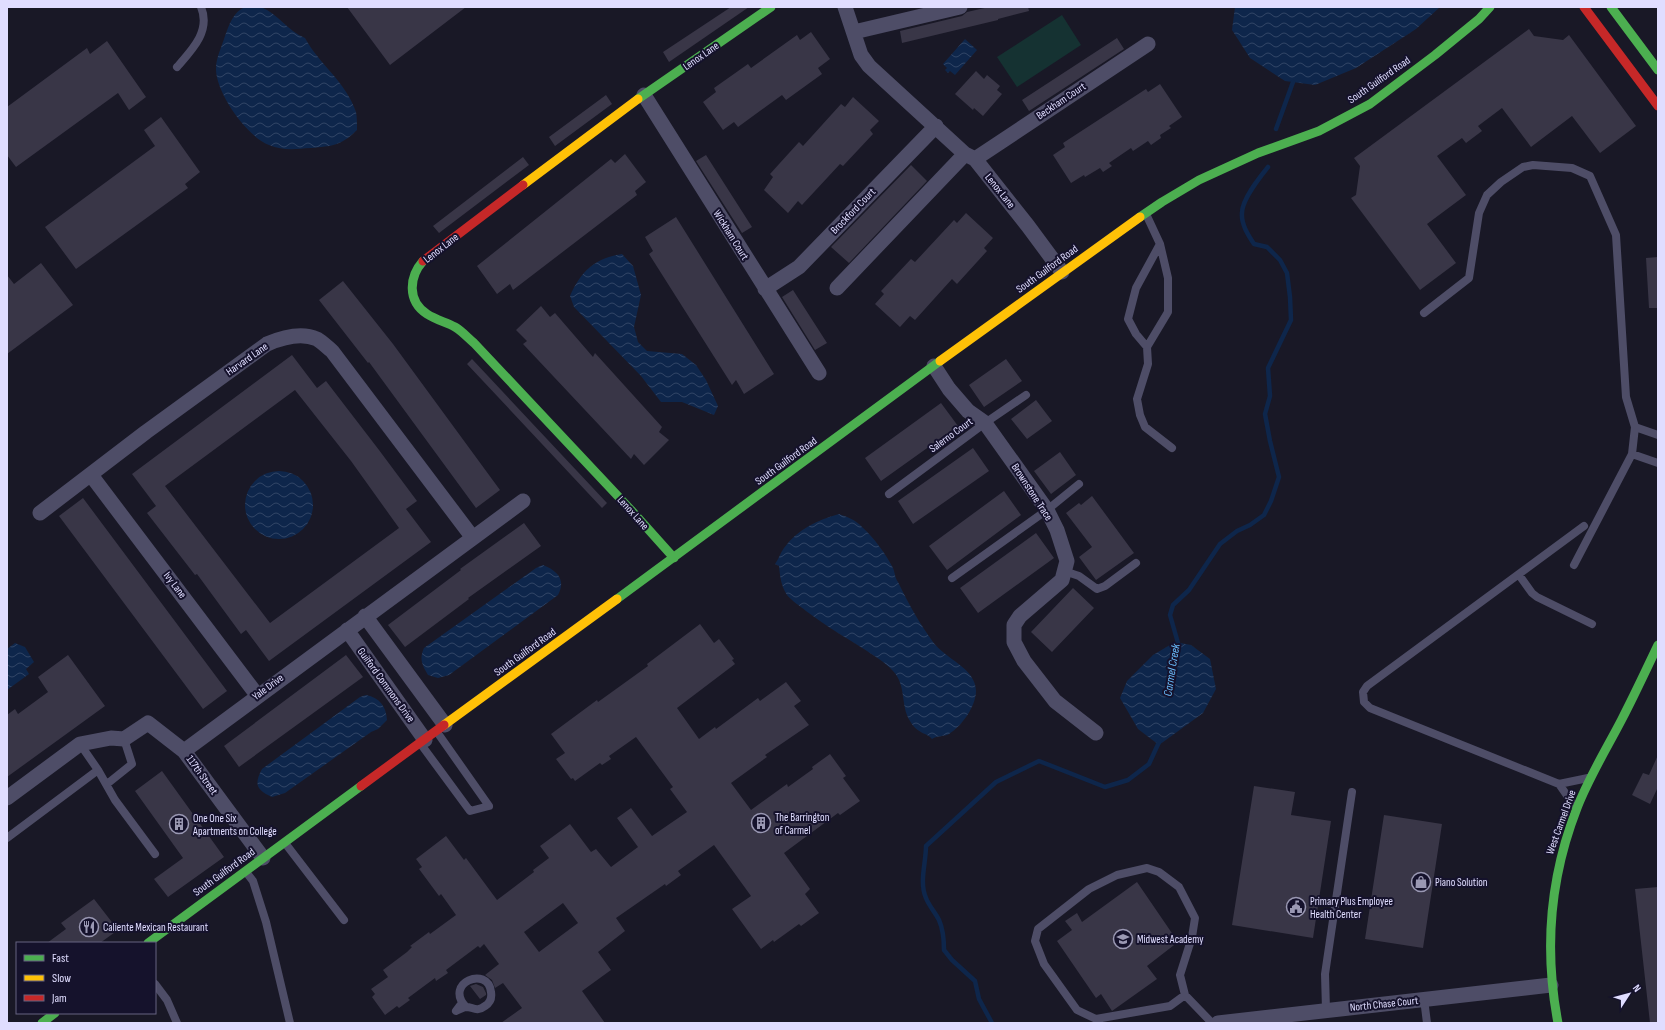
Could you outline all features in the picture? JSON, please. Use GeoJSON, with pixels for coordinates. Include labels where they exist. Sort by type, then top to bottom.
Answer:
{"type":"FeatureCollection","features":[{"type":"Feature","properties":{"kind":"main road","name":"Lenox Lane"},"geometry":{"type":"LineString","coordinates":[[674,558],[474,343],[460,331],[423,311],[414,298],[411,287],[415,272],[425,259],[644,95],[771,7]]}},
{"type":"Feature","properties":{"kind":"main road"},"geometry":{"type":"LineString","coordinates":[[1584,7],[1658,106]]}},
{"type":"Feature","properties":{"kind":"main road"},"geometry":{"type":"LineString","coordinates":[[1611,7],[1658,70]]}},
{"type":"Feature","properties":{"kind":"main road","name":"South Guilford Road"},"geometry":{"type":"LineString","coordinates":[[149,942],[1062,272],[1146,214],[1199,180],[1258,152],[1319,131],[1370,104],[1435,56],[1476,16],[1494,10]]}},
{"type":"Feature","properties":{"kind":"main road","name":"West Carmel Drive"},"geometry":{"type":"LineString","coordinates":[[1558,1023],[1551,985],[1549,944],[1552,904],[1559,864],[1577,811],[1591,778],[1658,645]]}},
{"type":"Feature","properties":{"kind":"main road"},"geometry":{"type":"LineString","coordinates":[[42,1023],[54,1014]]}},
{"type":"Feature","properties":{"kind":"street","name":"Lenox Lane"},"geometry":{"type":"LineString","coordinates":[[844,7],[861,55],[869,66],[970,156],[1028,226],[1062,272]]}},
{"type":"Feature","properties":{"kind":"street"},"geometry":{"type":"LineString","coordinates":[[854,32],[960,7]]}},
{"type":"Feature","properties":{"kind":"street","name":"Beckham Court"},"geometry":{"type":"LineString","coordinates":[[970,156],[1148,44]]}},
{"type":"Feature","properties":{"kind":"street","name":"Wickham Court"},"geometry":{"type":"LineString","coordinates":[[644,95],[819,373]]}},
{"type":"Feature","properties":{"kind":"street","name":"Brockford Court"},"geometry":{"type":"LineString","coordinates":[[765,289],[799,267],[936,126]]}},
{"type":"Feature","properties":{"kind":"street"},"geometry":{"type":"LineString","coordinates":[[837,288],[970,156]]}},
{"type":"Feature","properties":{"kind":"street","name":"Harvard Lane"},"geometry":{"type":"LineString","coordinates":[[40,513],[267,344],[282,338],[297,336],[316,339],[332,351],[473,538]]}},
{"type":"Feature","properties":{"kind":"street","name":"Brownstone Trace"},"geometry":{"type":"LineString","coordinates":[[934,366],[968,411],[985,423],[1047,510],[1067,561],[1064,571]]}},
{"type":"Feature","properties":{"kind":"street","name":"Ivy Lane"},"geometry":{"type":"LineString","coordinates":[[91,475],[257,695]]}},
{"type":"Feature","properties":{"kind":"street","name":"Yale Drive"},"geometry":{"type":"LineString","coordinates":[[184,750],[523,501]]}},
{"type":"Feature","properties":{"kind":"street"},"geometry":{"type":"LineString","coordinates":[[1064,571],[1062,580],[1020,616],[1014,625],[1014,642],[1024,661],[1055,701],[1096,733]]}},
{"type":"Feature","properties":{"kind":"street"},"geometry":{"type":"LineString","coordinates":[[365,616],[432,735]]}},
{"type":"Feature","properties":{"kind":"street","name":"Guilford Commons Drive"},"geometry":{"type":"LineString","coordinates":[[347,630],[432,735]]}},
{"type":"Feature","properties":{"kind":"street"},"geometry":{"type":"LineString","coordinates":[[7,798],[80,744],[111,738],[124,740],[148,723],[184,750]]}},
{"type":"Feature","properties":{"kind":"street","name":"117th Street"},"geometry":{"type":"LineString","coordinates":[[184,750],[263,858]]}},
{"type":"Feature","properties":{"kind":"street","name":"North Chase Court"},"geometry":{"type":"LineString","coordinates":[[1218,1023],[1309,1018],[1326,1010],[1551,985]]}},
{"type":"Feature","properties":{"kind":"lane"},"geometry":{"type":"LineString","coordinates":[[177,67],[197,44],[201,33],[204,15],[200,7]]}},
{"type":"Feature","properties":{"kind":"lane"},"geometry":{"type":"LineString","coordinates":[[1424,313],[1469,278],[1479,213],[1486,195],[1501,182],[1523,167],[1533,166],[1572,168],[1590,176],[1616,235],[1626,397],[1635,427],[1632,454],[1574,565]]}},
{"type":"Feature","properties":{"kind":"lane"},"geometry":{"type":"LineString","coordinates":[[1146,214],[1160,244],[1168,278],[1168,312],[1146,347]]}},
{"type":"Feature","properties":{"kind":"lane"},"geometry":{"type":"LineString","coordinates":[[1160,244],[1136,288],[1128,319],[1136,334],[1146,347],[1148,364],[1137,399],[1140,415],[1145,427],[1172,448]]}},
{"type":"Feature","properties":{"kind":"lane","name":"Salerno Court"},"geometry":{"type":"LineString","coordinates":[[889,494],[985,423],[1026,395]]}},
{"type":"Feature","properties":{"kind":"lane"},"geometry":{"type":"LineString","coordinates":[[1635,427],[1658,435]]}},
{"type":"Feature","properties":{"kind":"lane"},"geometry":{"type":"LineString","coordinates":[[1632,454],[1658,463]]}},
{"type":"Feature","properties":{"kind":"lane"},"geometry":{"type":"LineString","coordinates":[[952,578],[1047,510],[1080,484]]}},
{"type":"Feature","properties":{"kind":"lane"},"geometry":{"type":"LineString","coordinates":[[1584,526],[1367,686],[1363,692],[1364,702],[1370,708],[1559,784],[1591,778]]}},
{"type":"Feature","properties":{"kind":"lane"},"geometry":{"type":"LineString","coordinates":[[1064,571],[1079,576],[1097,589],[1105,586],[1136,564]]}},
{"type":"Feature","properties":{"kind":"lane"},"geometry":{"type":"LineString","coordinates":[[1519,575],[1532,593],[1537,597],[1592,624]]}},
{"type":"Feature","properties":{"kind":"lane"},"geometry":{"type":"LineString","coordinates":[[432,735],[489,806],[470,811],[432,735]]}},
{"type":"Feature","properties":{"kind":"lane"},"geometry":{"type":"LineString","coordinates":[[106,784],[132,764],[124,740]]}},
{"type":"Feature","properties":{"kind":"lane"},"geometry":{"type":"LineString","coordinates":[[80,744],[98,770],[115,800],[155,854]]}},
{"type":"Feature","properties":{"kind":"lane"},"geometry":{"type":"LineString","coordinates":[[7,838],[98,770]]}},
{"type":"Feature","properties":{"kind":"lane"},"geometry":{"type":"LineString","coordinates":[[1559,784],[1577,811]]}},
{"type":"Feature","properties":{"kind":"lane"},"geometry":{"type":"LineString","coordinates":[[1326,1010],[1325,974],[1352,792]]}},
{"type":"Feature","properties":{"kind":"lane"},"geometry":{"type":"LineString","coordinates":[[284,842],[344,920]]}},
{"type":"Feature","properties":{"kind":"lane"},"geometry":{"type":"LineString","coordinates":[[1185,995],[1170,1006],[1096,1019],[1077,1010],[1044,964],[1035,941],[1038,929],[1089,889],[1117,875],[1147,868],[1159,872],[1179,887],[1195,918],[1192,937],[1180,975],[1185,995],[1212,1023]]}},
{"type":"Feature","properties":{"kind":"lane"},"geometry":{"type":"LineString","coordinates":[[245,871],[253,881],[266,922],[290,1023]]}},
{"type":"Feature","properties":{"kind":"lane"},"geometry":{"type":"LineString","coordinates":[[156,985],[167,1000],[177,1023]]}},
{"type":"Feature","properties":{"kind":"lane"},"geometry":{"type":"LineString","coordinates":[[1424,999],[1427,1023]]}},
{"type":"Feature","properties":{"kind":"green space"},"geometry":{"type":"Polygon","coordinates":[[[1062,15],[1081,45],[1017,87],[997,57],[1062,15]]]}},
{"type":"Feature","properties":{"kind":"water"},"geometry":{"type":"Polygon","coordinates":[[[245,7],[261,7],[267,10],[293,31],[305,38],[352,101],[356,112],[357,130],[346,139],[331,146],[300,149],[284,149],[274,147],[260,140],[251,133],[227,101],[217,78],[216,68],[218,56],[230,23],[234,15],[245,7]]]}},
{"type":"Feature","properties":{"kind":"water"},"geometry":{"type":"Polygon","coordinates":[[[1235,7],[1440,7],[1416,29],[1356,68],[1315,85],[1285,81],[1250,58],[1232,30],[1235,7]]]}},
{"type":"Feature","properties":{"kind":"water"},"geometry":{"type":"Polygon","coordinates":[[[965,39],[977,50],[955,75],[950,71],[948,73],[945,70],[947,68],[943,64],[965,39]]]}},
{"type":"Feature","properties":{"kind":"water"},"geometry":{"type":"Polygon","coordinates":[[[622,254],[633,266],[641,295],[634,327],[638,342],[647,351],[682,354],[696,365],[706,380],[718,406],[714,415],[682,402],[661,402],[641,376],[574,307],[570,296],[574,287],[584,273],[597,262],[622,254]]]}},
{"type":"Feature","properties":{"kind":"water"},"geometry":{"type":"Polygon","coordinates":[[[279,471],[292,474],[303,481],[310,492],[313,505],[310,518],[303,529],[292,536],[279,539],[266,536],[255,529],[248,518],[245,505],[248,492],[255,481],[266,474],[279,471]]]}},
{"type":"Feature","properties":{"kind":"water"},"geometry":{"type":"Polygon","coordinates":[[[839,514],[857,522],[875,541],[893,568],[896,579],[928,635],[938,648],[966,670],[975,683],[976,691],[974,703],[971,709],[959,726],[949,734],[932,739],[928,735],[919,731],[907,715],[902,689],[893,671],[875,656],[812,615],[791,599],[783,588],[779,566],[775,564],[789,541],[808,526],[839,514]]]}},
{"type":"Feature","properties":{"kind":"water"},"geometry":{"type":"Polygon","coordinates":[[[543,565],[553,570],[561,580],[558,595],[449,675],[438,678],[428,675],[422,662],[424,648],[536,568],[543,565]]]}},
{"type":"Feature","properties":{"kind":"water"},"geometry":{"type":"Polygon","coordinates":[[[1175,642],[1191,645],[1210,659],[1216,689],[1203,713],[1159,745],[1138,729],[1120,698],[1127,681],[1153,655],[1175,642]]]}},
{"type":"Feature","properties":{"kind":"water"},"geometry":{"type":"Polygon","coordinates":[[[15,643],[25,647],[34,662],[26,669],[29,674],[7,690],[7,649],[15,643]]]}},
{"type":"Feature","properties":{"kind":"water"},"geometry":{"type":"Polygon","coordinates":[[[366,695],[375,698],[384,707],[387,720],[378,729],[371,732],[285,793],[272,797],[260,789],[257,783],[262,769],[360,697],[366,695]]]}},
{"type":"Feature","properties":{"kind":"building"},"geometry":{"type":"Polygon","coordinates":[[[347,7],[466,7],[390,65],[347,7]]]}},
{"type":"Feature","properties":{"kind":"building"},"geometry":{"type":"Polygon","coordinates":[[[731,7],[749,7],[669,62],[663,52],[731,7]]]}},
{"type":"Feature","properties":{"kind":"building"},"geometry":{"type":"Polygon","coordinates":[[[989,7],[1028,7],[1029,11],[902,43],[900,31],[962,16],[967,12],[989,7]]]}},
{"type":"Feature","properties":{"kind":"building"},"geometry":{"type":"Polygon","coordinates":[[[1529,29],[1534,36],[1563,40],[1569,35],[1636,126],[1600,153],[1572,116],[1531,147],[1502,108],[1478,126],[1482,131],[1466,143],[1462,138],[1437,156],[1466,195],[1427,224],[1456,263],[1420,290],[1351,198],[1356,195],[1360,166],[1354,158],[1529,29]]]}},
{"type":"Feature","properties":{"kind":"building"},"geometry":{"type":"Polygon","coordinates":[[[811,32],[830,59],[818,68],[822,74],[786,100],[782,95],[738,127],[734,122],[723,130],[703,102],[716,92],[714,88],[748,64],[751,68],[797,35],[800,40],[811,32]]]}},
{"type":"Feature","properties":{"kind":"building"},"geometry":{"type":"Polygon","coordinates":[[[1117,38],[1124,49],[1029,111],[1022,100],[1117,38]]]}},
{"type":"Feature","properties":{"kind":"building"},"geometry":{"type":"Polygon","coordinates":[[[107,41],[146,97],[129,110],[118,93],[16,167],[7,155],[7,107],[87,48],[90,54],[107,41]]]}},
{"type":"Feature","properties":{"kind":"building"},"geometry":{"type":"Polygon","coordinates":[[[976,71],[984,79],[987,75],[1000,86],[997,90],[1002,94],[983,116],[974,108],[973,110],[955,94],[976,71]]]}},
{"type":"Feature","properties":{"kind":"building"},"geometry":{"type":"Polygon","coordinates":[[[1160,84],[1182,117],[1169,126],[1171,128],[1160,135],[1161,138],[1151,145],[1148,141],[1133,151],[1131,148],[1109,163],[1112,166],[1103,172],[1100,168],[1071,183],[1053,155],[1065,147],[1063,143],[1146,89],[1148,92],[1160,84]]]}},
{"type":"Feature","properties":{"kind":"building"},"geometry":{"type":"Polygon","coordinates":[[[606,95],[612,104],[555,146],[549,137],[606,95]]]}},
{"type":"Feature","properties":{"kind":"building"},"geometry":{"type":"Polygon","coordinates":[[[853,97],[879,121],[870,130],[873,134],[843,166],[840,164],[802,205],[798,201],[788,213],[764,190],[773,177],[770,174],[799,142],[803,146],[841,104],[845,107],[853,97]]]}},
{"type":"Feature","properties":{"kind":"building"},"geometry":{"type":"Polygon","coordinates":[[[161,117],[200,172],[185,184],[188,188],[76,269],[45,227],[155,146],[144,130],[161,117]]]}},
{"type":"Feature","properties":{"kind":"building"},"geometry":{"type":"Polygon","coordinates":[[[625,154],[646,182],[635,191],[637,195],[513,290],[510,284],[497,294],[477,266],[611,159],[615,163],[625,154]]]}},
{"type":"Feature","properties":{"kind":"building"},"geometry":{"type":"Polygon","coordinates":[[[706,155],[752,227],[742,233],[696,161],[706,155]]]}},
{"type":"Feature","properties":{"kind":"building"},"geometry":{"type":"Polygon","coordinates":[[[523,157],[529,165],[439,233],[433,226],[523,157]]]}},
{"type":"Feature","properties":{"kind":"building"},"geometry":{"type":"Polygon","coordinates":[[[911,165],[927,181],[849,263],[831,247],[911,165]]]}},
{"type":"Feature","properties":{"kind":"building"},"geometry":{"type":"Polygon","coordinates":[[[966,213],[993,238],[984,248],[987,251],[957,284],[952,279],[915,320],[910,316],[900,327],[875,304],[884,294],[881,291],[911,259],[915,262],[954,220],[957,223],[966,213]]]}},
{"type":"Feature","properties":{"kind":"building"},"geometry":{"type":"Polygon","coordinates":[[[676,217],[774,374],[744,394],[736,380],[732,385],[649,254],[653,251],[645,237],[676,217]]]}},
{"type":"Feature","properties":{"kind":"building"},"geometry":{"type":"Polygon","coordinates":[[[1658,257],[1658,308],[1649,308],[1646,258],[1658,257]]]}},
{"type":"Feature","properties":{"kind":"building"},"geometry":{"type":"Polygon","coordinates":[[[41,263],[73,305],[7,354],[7,275],[14,284],[41,263]]]}},
{"type":"Feature","properties":{"kind":"building"},"geometry":{"type":"Polygon","coordinates":[[[343,281],[393,344],[500,490],[476,508],[369,362],[368,363],[319,300],[343,281]]]}},
{"type":"Feature","properties":{"kind":"building"},"geometry":{"type":"Polygon","coordinates":[[[793,290],[827,343],[815,350],[782,297],[793,290]]]}},
{"type":"Feature","properties":{"kind":"building"},"geometry":{"type":"Polygon","coordinates":[[[541,306],[550,317],[555,313],[593,357],[595,353],[662,427],[659,432],[669,440],[644,465],[634,454],[631,459],[523,344],[527,341],[516,330],[541,306]]]}},
{"type":"Feature","properties":{"kind":"building"},"geometry":{"type":"Polygon","coordinates":[[[292,355],[317,388],[326,381],[417,501],[406,509],[431,542],[269,661],[246,630],[241,634],[197,574],[195,575],[147,513],[156,506],[132,474],[292,355]],[[295,390],[165,486],[270,623],[399,528],[351,461],[295,390]]]}},
{"type":"Feature","properties":{"kind":"building"},"geometry":{"type":"Polygon","coordinates":[[[472,359],[607,503],[602,508],[467,364],[472,359]]]}},
{"type":"Feature","properties":{"kind":"building"},"geometry":{"type":"Polygon","coordinates":[[[1006,359],[1022,381],[984,407],[969,385],[1006,359]]]}},
{"type":"Feature","properties":{"kind":"building"},"geometry":{"type":"Polygon","coordinates":[[[1036,400],[1052,421],[1027,439],[1011,419],[1036,400]]]}},
{"type":"Feature","properties":{"kind":"building"},"geometry":{"type":"Polygon","coordinates":[[[941,403],[958,426],[881,481],[865,458],[941,403]]]}},
{"type":"Feature","properties":{"kind":"building"},"geometry":{"type":"Polygon","coordinates":[[[973,448],[989,471],[913,524],[898,501],[973,448]]]}},
{"type":"Feature","properties":{"kind":"building"},"geometry":{"type":"Polygon","coordinates":[[[1060,452],[1076,475],[1051,494],[1034,471],[1060,452]]]}},
{"type":"Feature","properties":{"kind":"building"},"geometry":{"type":"Polygon","coordinates":[[[1004,491],[1021,515],[947,570],[929,546],[1004,491]]]}},
{"type":"Feature","properties":{"kind":"building"},"geometry":{"type":"Polygon","coordinates":[[[1092,496],[1134,553],[1096,580],[1079,557],[1092,547],[1066,513],[1079,503],[1081,505],[1092,496]]]}},
{"type":"Feature","properties":{"kind":"building"},"geometry":{"type":"Polygon","coordinates":[[[83,498],[227,691],[203,709],[59,516],[83,498]]]}},
{"type":"Feature","properties":{"kind":"building"},"geometry":{"type":"Polygon","coordinates":[[[524,523],[541,546],[468,598],[469,599],[405,647],[388,625],[461,570],[460,569],[524,523]]]}},
{"type":"Feature","properties":{"kind":"building"},"geometry":{"type":"Polygon","coordinates":[[[1036,533],[1054,558],[978,613],[960,588],[1036,533]]]}},
{"type":"Feature","properties":{"kind":"building"},"geometry":{"type":"Polygon","coordinates":[[[1073,588],[1094,608],[1052,652],[1031,632],[1073,588]]]}},
{"type":"Feature","properties":{"kind":"building","name":"The Barrington of Carmel"},"geometry":{"type":"Polygon","coordinates":[[[700,624],[714,643],[719,639],[734,659],[732,660],[735,664],[677,708],[699,739],[715,727],[716,729],[758,698],[760,701],[786,682],[801,701],[794,706],[809,725],[765,755],[767,757],[731,783],[751,810],[787,784],[788,787],[813,769],[812,767],[830,754],[846,776],[843,778],[860,801],[840,815],[838,813],[784,853],[810,889],[805,894],[819,913],[801,926],[799,924],[774,942],[773,940],[761,949],[732,909],[751,896],[714,845],[678,871],[681,875],[666,886],[665,884],[616,918],[625,931],[598,952],[611,970],[582,991],[605,1023],[501,1023],[522,1008],[503,983],[495,988],[492,980],[485,975],[499,964],[484,944],[480,948],[478,946],[446,970],[448,973],[436,981],[435,978],[408,998],[410,1000],[399,1008],[397,1006],[385,1015],[372,997],[375,994],[371,989],[388,977],[383,970],[407,952],[412,947],[410,946],[429,932],[430,934],[456,915],[441,894],[439,896],[419,869],[422,867],[416,859],[446,836],[464,860],[466,858],[497,900],[534,872],[533,870],[549,858],[540,846],[570,824],[591,852],[596,849],[611,867],[638,847],[617,818],[631,808],[652,836],[687,812],[670,789],[673,787],[636,737],[609,756],[611,759],[602,765],[600,763],[575,781],[573,778],[571,779],[556,759],[565,753],[551,734],[597,700],[598,702],[648,666],[647,664],[700,624]],[[563,903],[524,932],[539,952],[578,923],[563,903]]]}},
{"type":"Feature","properties":{"kind":"building"},"geometry":{"type":"Polygon","coordinates":[[[68,655],[105,706],[7,777],[7,715],[15,709],[18,714],[48,692],[38,677],[68,655]]]}},
{"type":"Feature","properties":{"kind":"building"},"geometry":{"type":"Polygon","coordinates":[[[346,655],[363,677],[239,767],[224,746],[346,655]]]}},
{"type":"Feature","properties":{"kind":"building"},"geometry":{"type":"Polygon","coordinates":[[[1658,755],[1658,787],[1650,804],[1632,795],[1643,773],[1649,775],[1658,755]]]}},
{"type":"Feature","properties":{"kind":"building","name":"One One Six Apartments on College"},"geometry":{"type":"Polygon","coordinates":[[[162,771],[224,857],[168,897],[154,879],[183,858],[135,791],[162,771]]]}},
{"type":"Feature","properties":{"kind":"building"},"geometry":{"type":"Polygon","coordinates":[[[1254,786],[1295,792],[1291,815],[1331,821],[1313,938],[1232,925],[1254,786]]]}},
{"type":"Feature","properties":{"kind":"building"},"geometry":{"type":"Polygon","coordinates":[[[1384,815],[1442,824],[1423,948],[1365,939],[1384,815]]]}},
{"type":"Feature","properties":{"kind":"building"},"geometry":{"type":"Polygon","coordinates":[[[1137,882],[1178,942],[1147,966],[1157,979],[1112,1011],[1101,994],[1096,998],[1057,941],[1072,930],[1065,921],[1077,913],[1082,922],[1137,882]]]}},
{"type":"Feature","properties":{"kind":"building"},"geometry":{"type":"Polygon","coordinates":[[[1658,887],[1658,1023],[1650,1023],[1635,889],[1658,887]]]}},
{"type":"Feature","properties":{"kind":"building"},"geometry":{"type":"Polygon","coordinates":[[[94,899],[118,930],[101,942],[48,942],[66,929],[61,923],[94,899]]]}},
{"type":"Feature","properties":{"kind":"building"},"geometry":{"type":"Polygon","coordinates":[[[476,984],[483,987],[486,993],[486,995],[480,999],[470,986],[476,984]]]}},
{"type":"Feature","properties":{"kind":"waterway","name":"Carmel Creek"},"geometry":{"type":"LineString","coordinates":[[1276,129],[1293,82]]}},
{"type":"Feature","properties":{"kind":"waterway","name":"Carmel Creek"},"geometry":{"type":"LineString","coordinates":[[1177,648],[1178,643],[1170,615],[1173,605],[1189,590],[1220,544],[1237,531],[1250,525],[1264,515],[1271,501],[1279,477],[1265,414],[1270,396],[1268,368],[1291,320],[1287,273],[1280,260],[1267,247],[1254,244],[1245,229],[1242,217],[1243,207],[1248,195],[1268,167]]}},
{"type":"Feature","properties":{"kind":"waterway","name":"Carmel Creek"},"geometry":{"type":"LineString","coordinates":[[992,1023],[979,999],[975,981],[952,960],[944,950],[943,935],[940,923],[927,901],[924,892],[923,879],[926,846],[996,782],[1039,761],[1105,787],[1128,780],[1149,764],[1160,740]]}},
{"type":"Feature","properties":{"kind":"traffic: fast"},"geometry":{"type":"LineString","coordinates":[[638,99],[771,7]]}},
{"type":"Feature","properties":{"kind":"traffic: fast"},"geometry":{"type":"LineString","coordinates":[[1140,217],[1199,180],[1258,153],[1319,131],[1370,104],[1435,55],[1479,19],[1490,7]]}},
{"type":"Feature","properties":{"kind":"traffic: fast"},"geometry":{"type":"LineString","coordinates":[[1611,7],[1658,70]]}},
{"type":"Feature","properties":{"kind":"traffic: fast"},"geometry":{"type":"LineString","coordinates":[[423,261],[415,274],[412,289],[413,296],[421,309],[430,316],[452,325],[474,343],[631,510],[674,558]]}},
{"type":"Feature","properties":{"kind":"traffic: fast"},"geometry":{"type":"LineString","coordinates":[[617,599],[940,361]]}},
{"type":"Feature","properties":{"kind":"traffic: fast"},"geometry":{"type":"LineString","coordinates":[[1558,1023],[1551,968],[1551,941],[1555,887],[1561,860],[1568,834],[1582,796],[1627,710],[1658,645]]}},
{"type":"Feature","properties":{"kind":"traffic: fast"},"geometry":{"type":"LineString","coordinates":[[149,942],[361,786]]}},
{"type":"Feature","properties":{"kind":"traffic: fast"},"geometry":{"type":"LineString","coordinates":[[42,1023],[54,1014]]}},
{"type":"Feature","properties":{"kind":"traffic: slow"},"geometry":{"type":"LineString","coordinates":[[523,185],[638,99]]}},
{"type":"Feature","properties":{"kind":"traffic: slow"},"geometry":{"type":"LineString","coordinates":[[940,361],[1140,217]]}},
{"type":"Feature","properties":{"kind":"traffic: slow"},"geometry":{"type":"LineString","coordinates":[[444,725],[617,599]]}},
{"type":"Feature","properties":{"kind":"traffic: jam"},"geometry":{"type":"LineString","coordinates":[[1584,7],[1658,106]]}},
{"type":"Feature","properties":{"kind":"traffic: jam"},"geometry":{"type":"LineString","coordinates":[[423,261],[523,185]]}},
{"type":"Feature","properties":{"kind":"traffic: jam"},"geometry":{"type":"LineString","coordinates":[[361,786],[444,725]]}},
{"type":"Feature","properties":{"kind":"place","name":"The Barrington of Carmel"},"geometry":{"type":"Point","coordinates":[761,823]}},
{"type":"Feature","properties":{"kind":"place","name":"One One Six Apartments on College"},"geometry":{"type":"Point","coordinates":[179,824]}},
{"type":"Feature","properties":{"kind":"place","name":"Piano Solution"},"geometry":{"type":"Point","coordinates":[1421,882]}},
{"type":"Feature","properties":{"kind":"place","name":"Primary Plus Employee Health Center"},"geometry":{"type":"Point","coordinates":[1296,907]}},
{"type":"Feature","properties":{"kind":"place","name":"Caliente Mexican Restaurant"},"geometry":{"type":"Point","coordinates":[89,927]}},
{"type":"Feature","properties":{"kind":"place","name":"Midwest Academy"},"geometry":{"type":"Point","coordinates":[1123,939]}}]}
